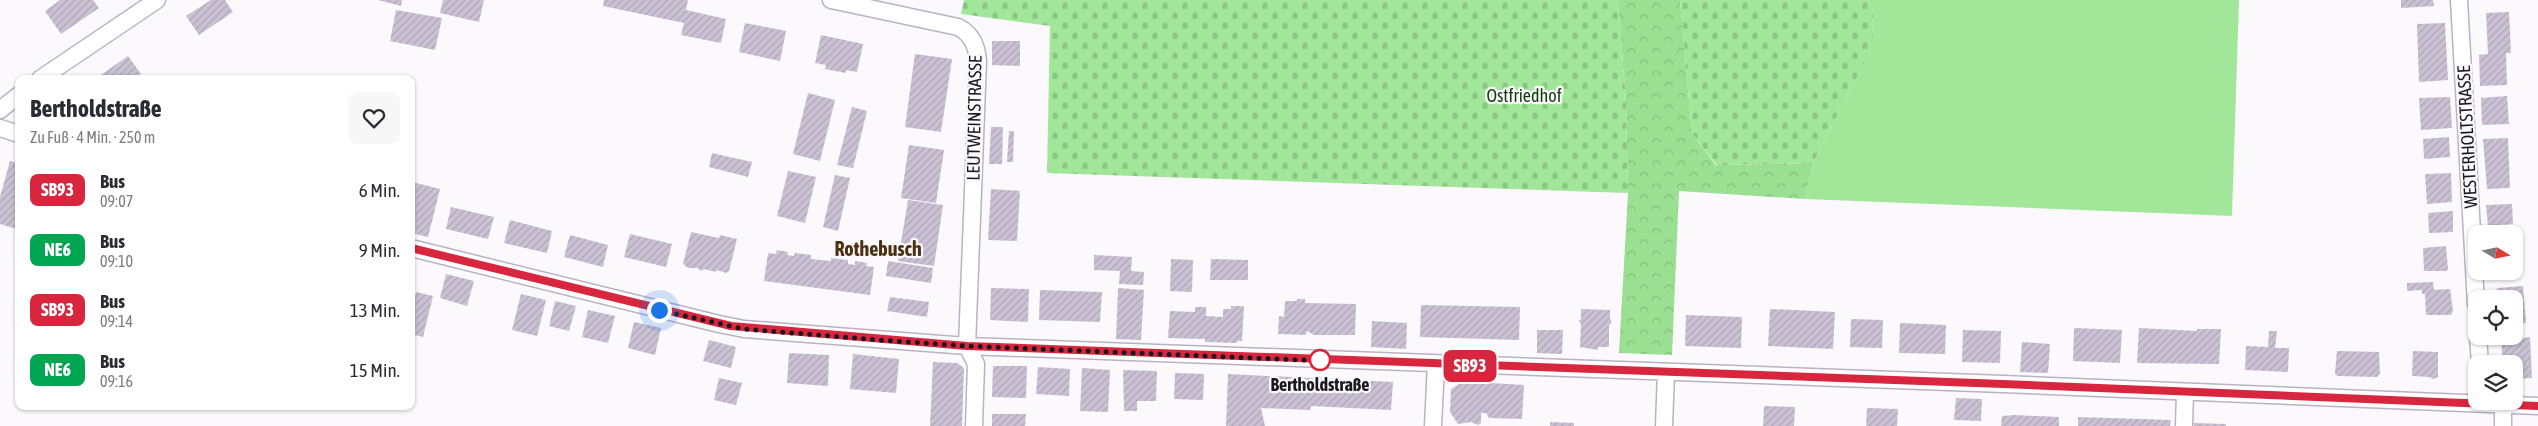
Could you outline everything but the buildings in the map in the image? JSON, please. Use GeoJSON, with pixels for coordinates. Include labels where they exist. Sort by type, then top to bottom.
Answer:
{"type":"FeatureCollection","features":[{"type":"Feature","properties":{"kind":"street"},"geometry":{"type":"LineString","coordinates":[[46,75],[157,0]]}},
{"type":"Feature","properties":{"kind":"street","name":"LEUTWEINSTRASSE"},"geometry":{"type":"LineString","coordinates":[[831,0],[958,27],[966,32],[975,46],[978,61],[967,346]]}},
{"type":"Feature","properties":{"kind":"street","name":"WESTERHOLTSTRASSE"},"geometry":{"type":"LineString","coordinates":[[2459,0],[2475,290]]}},
{"type":"Feature","properties":{"kind":"street"},"geometry":{"type":"LineString","coordinates":[[0,110],[15,98]]}},
{"type":"Feature","properties":{"kind":"street"},"geometry":{"type":"LineString","coordinates":[[0,128],[15,133]]}},
{"type":"Feature","properties":{"kind":"street"},"geometry":{"type":"LineString","coordinates":[[415,249],[731,326],[967,346],[2468,402]]}},
{"type":"Feature","properties":{"kind":"street"},"geometry":{"type":"LineString","coordinates":[[967,346],[976,364],[974,426]]}},
{"type":"Feature","properties":{"kind":"street"},"geometry":{"type":"LineString","coordinates":[[1433,426],[1436,364]]}},
{"type":"Feature","properties":{"kind":"street"},"geometry":{"type":"LineString","coordinates":[[1664,426],[1666,372]]}},
{"type":"Feature","properties":{"kind":"street"},"geometry":{"type":"LineString","coordinates":[[2184,426],[2185,392]]}},
{"type":"Feature","properties":{"kind":"street"},"geometry":{"type":"LineString","coordinates":[[2523,406],[2538,406]]}},
{"type":"Feature","properties":{"kind":"street"},"geometry":{"type":"LineString","coordinates":[[2503,410],[2503,426]]}},
{"type":"Feature","properties":{"kind":"green space","name":"Ostfriedhof"},"geometry":{"type":"Polygon","coordinates":[[[964,0],[1618,0],[1626,101],[1628,193],[1047,173],[1050,26],[961,14],[964,0]]]}},
{"type":"Feature","properties":{"kind":"green space"},"geometry":{"type":"Polygon","coordinates":[[[1618,0],[1680,0],[1692,134],[1716,165],[1813,163],[1805,199],[1679,191],[1672,355],[1619,353],[1628,193],[1626,101],[1618,0]]]}},
{"type":"Feature","properties":{"kind":"green space"},"geometry":{"type":"Polygon","coordinates":[[[1680,0],[1874,0],[1873,46],[1813,163],[1717,165],[1692,134],[1680,0]]]}},
{"type":"Feature","properties":{"kind":"green space"},"geometry":{"type":"Polygon","coordinates":[[[1874,0],[2239,0],[2232,216],[1805,199],[1813,163],[1873,46],[1874,0]]]}},
{"type":"Feature","properties":{"kind":"bus line","name":"SB93"},"geometry":{"type":"LineString","coordinates":[[415,249],[744,329],[967,346],[1236,358],[1626,370],[2538,406]]}},
{"type":"Feature","properties":{"kind":"place","name":"Bertholdstraße"},"geometry":{"type":"Point","coordinates":[1320,360]}},
{"type":"Feature","properties":{"kind":"district","name":"Rothebusch"},"geometry":{"type":"Point","coordinates":[878,248]}},
{"type":"Feature","properties":{"kind":"route"},"geometry":{"type":"LineString","coordinates":[[659,310],[744,329],[967,346],[1328,361],[1320,360]]}}]}
